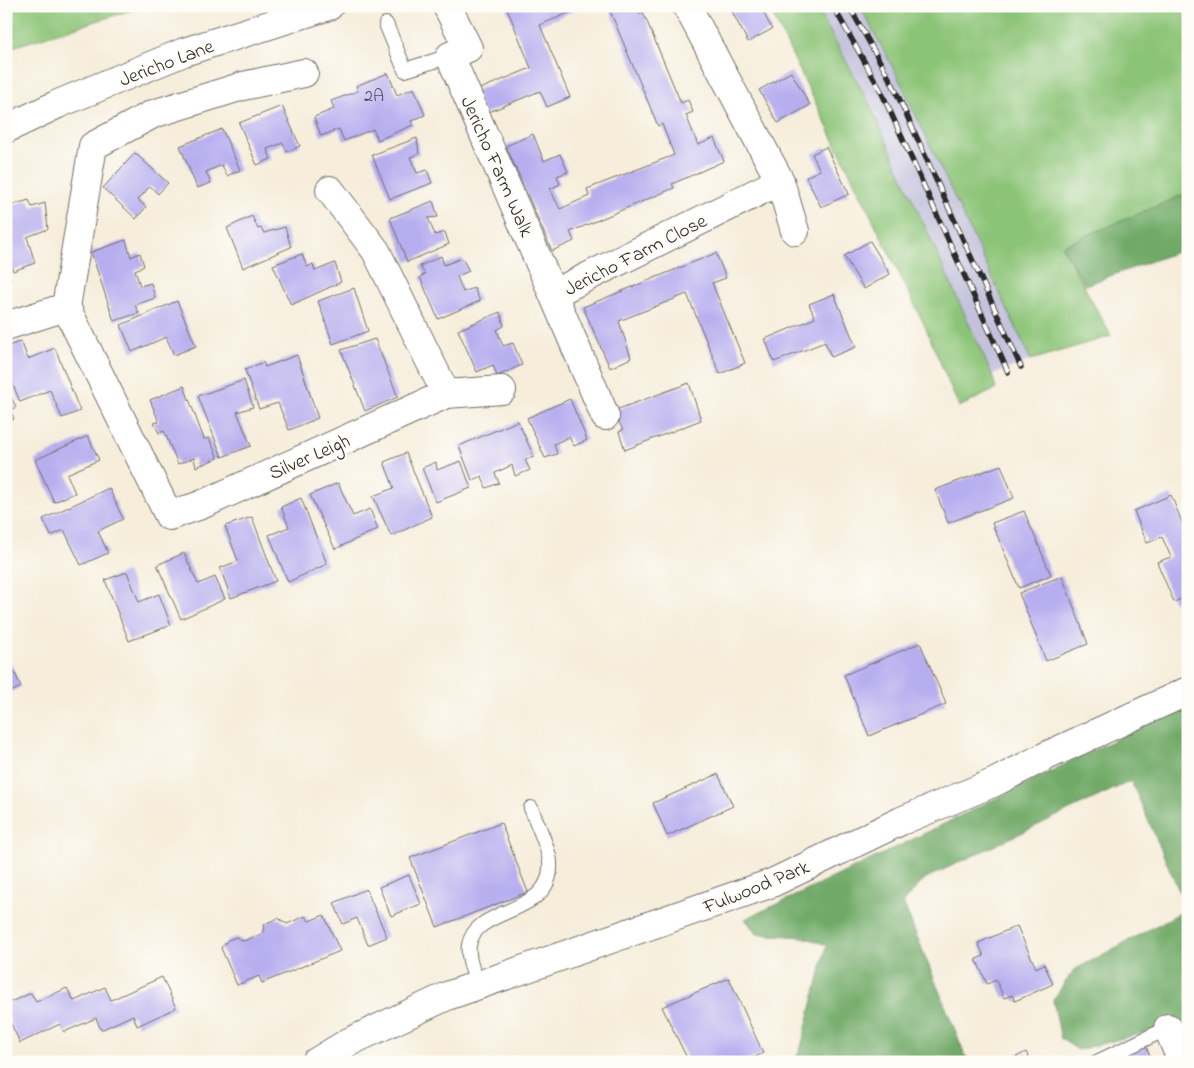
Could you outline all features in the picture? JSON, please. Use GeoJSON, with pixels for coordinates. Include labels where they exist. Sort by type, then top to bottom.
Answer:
{"type":"FeatureCollection","features":[{"type":"Feature","properties":{"kind":"street","name":"Jericho Lane"},"geometry":{"type":"LineString","coordinates":[[6,129],[58,104],[184,52],[329,6]]}},
{"type":"Feature","properties":{"kind":"street","name":"Jericho Farm Walk"},"geometry":{"type":"LineString","coordinates":[[447,6],[469,49],[554,294]]}},
{"type":"Feature","properties":{"kind":"street"},"geometry":{"type":"LineString","coordinates":[[687,6],[780,181],[795,231]]}},
{"type":"Feature","properties":{"kind":"street"},"geometry":{"type":"LineString","coordinates":[[6,326],[66,307],[93,146],[153,114],[243,86],[304,73]]}},
{"type":"Feature","properties":{"kind":"street","name":"Jericho Farm Close"},"geometry":{"type":"LineString","coordinates":[[605,416],[554,294],[780,181]]}},
{"type":"Feature","properties":{"kind":"street"},"geometry":{"type":"LineString","coordinates":[[330,190],[376,251],[446,394],[502,390]]}},
{"type":"Feature","properties":{"kind":"street","name":"Silver Leigh"},"geometry":{"type":"LineString","coordinates":[[66,307],[169,516],[201,505],[446,394]]}},
{"type":"Feature","properties":{"kind":"street","name":"Fulwood Park"},"geometry":{"type":"LineString","coordinates":[[316,1062],[349,1042],[447,996],[772,883],[901,821],[993,783],[1044,757],[1188,691]]}},
{"type":"Feature","properties":{"kind":"street"},"geometry":{"type":"LineString","coordinates":[[1168,1028],[1182,1062]]}},
{"type":"Feature","properties":{"kind":"lane"},"geometry":{"type":"LineString","coordinates":[[386,24],[405,70],[469,49]]}},
{"type":"Feature","properties":{"kind":"lane"},"geometry":{"type":"LineString","coordinates":[[478,986],[469,958],[469,944],[476,930],[492,918],[527,904],[538,894],[547,880],[550,862],[531,808]]}},
{"type":"Feature","properties":{"kind":"lane"},"geometry":{"type":"LineString","coordinates":[[1097,1062],[1168,1028]]}},
{"type":"Feature","properties":{"kind":"shaded area"},"geometry":{"type":"Polygon","coordinates":[[[816,6],[860,6],[899,79],[1031,360],[992,375],[869,103],[816,6]]]}},
{"type":"Feature","properties":{"kind":"green space"},"geometry":{"type":"Polygon","coordinates":[[[6,6],[145,6],[6,49],[6,6]]]}},
{"type":"Feature","properties":{"kind":"green space"},"geometry":{"type":"Polygon","coordinates":[[[768,6],[816,6],[869,103],[992,375],[996,389],[959,407],[924,324],[768,6]]]}},
{"type":"Feature","properties":{"kind":"green space"},"geometry":{"type":"Polygon","coordinates":[[[860,6],[1188,6],[1188,193],[1062,246],[1111,336],[1031,360],[899,79],[860,6]]]}},
{"type":"Feature","properties":{"kind":"green space"},"geometry":{"type":"Polygon","coordinates":[[[1188,193],[1188,248],[1085,285],[1062,246],[1188,193]]]}},
{"type":"Feature","properties":{"kind":"green space"},"geometry":{"type":"Polygon","coordinates":[[[1188,704],[1188,1021],[1078,1050],[1061,1039],[1053,1000],[1074,970],[1187,909],[1131,781],[926,878],[903,902],[968,1062],[794,1062],[801,1047],[827,945],[803,937],[757,934],[745,919],[856,867],[1188,704]]]}},
{"type":"Feature","properties":{"kind":"building"},"geometry":{"type":"Polygon","coordinates":[[[506,6],[585,6],[540,25],[570,97],[547,107],[540,91],[484,114],[475,91],[531,68],[506,6]]]}},
{"type":"Feature","properties":{"kind":"building"},"geometry":{"type":"Polygon","coordinates":[[[608,6],[635,6],[639,14],[643,12],[681,103],[688,100],[693,112],[686,115],[698,145],[714,138],[724,161],[672,184],[674,188],[570,232],[574,241],[552,251],[506,146],[533,134],[544,161],[560,154],[568,172],[557,176],[560,184],[550,189],[560,209],[589,196],[587,189],[674,155],[662,124],[658,126],[608,6]]]}},
{"type":"Feature","properties":{"kind":"building"},"geometry":{"type":"Polygon","coordinates":[[[729,6],[760,6],[772,29],[748,42],[729,6]]]}},
{"type":"Feature","properties":{"kind":"building"},"geometry":{"type":"Polygon","coordinates":[[[791,72],[810,105],[778,123],[759,90],[791,72]]]}},
{"type":"Feature","properties":{"kind":"building"},"geometry":{"type":"Polygon","coordinates":[[[388,73],[397,95],[414,88],[425,115],[411,121],[413,125],[378,140],[373,129],[344,141],[339,129],[321,136],[314,117],[334,109],[331,101],[358,91],[356,86],[388,73]]]}},
{"type":"Feature","properties":{"kind":"building"},"geometry":{"type":"Polygon","coordinates":[[[282,106],[300,146],[287,152],[283,143],[267,149],[271,159],[257,165],[239,123],[282,106]]]}},
{"type":"Feature","properties":{"kind":"building"},"geometry":{"type":"Polygon","coordinates":[[[222,129],[240,170],[227,176],[222,165],[206,172],[211,183],[197,188],[180,146],[222,129]]]}},
{"type":"Feature","properties":{"kind":"building"},"geometry":{"type":"Polygon","coordinates":[[[417,138],[419,154],[410,157],[417,173],[427,170],[432,183],[390,199],[372,155],[417,138]]]}},
{"type":"Feature","properties":{"kind":"building"},"geometry":{"type":"Polygon","coordinates":[[[826,147],[849,194],[821,207],[806,177],[820,170],[812,154],[826,147]]]}},
{"type":"Feature","properties":{"kind":"building"},"geometry":{"type":"Polygon","coordinates":[[[135,153],[168,183],[158,194],[150,186],[138,200],[146,207],[136,219],[103,188],[135,153]]]}},
{"type":"Feature","properties":{"kind":"building"},"geometry":{"type":"Polygon","coordinates":[[[29,200],[32,207],[45,203],[48,229],[27,237],[35,263],[13,271],[6,250],[6,235],[9,235],[6,224],[6,207],[29,200]]]}},
{"type":"Feature","properties":{"kind":"building"},"geometry":{"type":"Polygon","coordinates":[[[433,201],[438,217],[428,218],[435,235],[445,232],[449,244],[407,262],[390,218],[433,201]]]}},
{"type":"Feature","properties":{"kind":"building"},"geometry":{"type":"Polygon","coordinates":[[[252,216],[258,229],[261,228],[264,233],[285,227],[291,247],[243,268],[227,228],[252,216]]]}},
{"type":"Feature","properties":{"kind":"building"},"geometry":{"type":"Polygon","coordinates":[[[126,240],[131,257],[140,253],[144,266],[135,270],[140,286],[151,283],[155,298],[135,305],[139,313],[114,321],[91,252],[126,240]]]}},
{"type":"Feature","properties":{"kind":"building"},"geometry":{"type":"Polygon","coordinates":[[[870,241],[890,274],[864,289],[844,256],[870,241]]]}},
{"type":"Feature","properties":{"kind":"building"},"geometry":{"type":"Polygon","coordinates":[[[716,253],[726,278],[712,283],[745,363],[720,374],[687,294],[619,321],[631,358],[610,368],[583,307],[716,253]]]}},
{"type":"Feature","properties":{"kind":"building"},"geometry":{"type":"Polygon","coordinates":[[[302,254],[307,267],[313,264],[315,271],[335,263],[341,282],[291,305],[273,265],[302,254]]]}},
{"type":"Feature","properties":{"kind":"building"},"geometry":{"type":"Polygon","coordinates":[[[441,256],[444,265],[462,258],[469,271],[457,276],[463,292],[474,288],[480,301],[438,319],[420,277],[425,274],[420,266],[441,256]]]}},
{"type":"Feature","properties":{"kind":"building"},"geometry":{"type":"Polygon","coordinates":[[[6,266],[11,281],[6,283],[6,266]]]}},
{"type":"Feature","properties":{"kind":"building"},"geometry":{"type":"Polygon","coordinates":[[[354,288],[368,331],[333,344],[318,301],[354,288]]]}},
{"type":"Feature","properties":{"kind":"building"},"geometry":{"type":"Polygon","coordinates":[[[834,294],[856,347],[831,357],[825,342],[774,362],[765,339],[815,318],[809,304],[834,294]]]}},
{"type":"Feature","properties":{"kind":"building"},"geometry":{"type":"Polygon","coordinates":[[[177,301],[196,346],[174,355],[166,337],[132,352],[121,325],[177,301]]]}},
{"type":"Feature","properties":{"kind":"building"},"geometry":{"type":"Polygon","coordinates":[[[500,312],[504,326],[497,330],[503,346],[513,343],[522,365],[497,376],[493,365],[477,372],[458,330],[500,312]]]}},
{"type":"Feature","properties":{"kind":"building"},"geometry":{"type":"Polygon","coordinates":[[[375,339],[398,397],[365,411],[341,350],[375,339]]]}},
{"type":"Feature","properties":{"kind":"building"},"geometry":{"type":"Polygon","coordinates":[[[21,341],[28,359],[55,348],[80,411],[62,418],[50,390],[20,402],[6,368],[6,347],[21,341]]]}},
{"type":"Feature","properties":{"kind":"building"},"geometry":{"type":"Polygon","coordinates":[[[297,355],[318,418],[289,430],[278,403],[259,409],[245,370],[263,362],[265,367],[297,355]]]}},
{"type":"Feature","properties":{"kind":"building"},"geometry":{"type":"Polygon","coordinates":[[[244,380],[253,407],[237,412],[251,446],[222,457],[198,396],[244,380]]]}},
{"type":"Feature","properties":{"kind":"building"},"geometry":{"type":"Polygon","coordinates":[[[689,383],[701,420],[625,450],[619,432],[623,430],[613,411],[689,383]]]}},
{"type":"Feature","properties":{"kind":"building"},"geometry":{"type":"Polygon","coordinates":[[[184,386],[204,439],[209,438],[218,458],[196,467],[194,458],[178,464],[164,431],[159,433],[154,423],[159,422],[150,400],[184,386]]]}},
{"type":"Feature","properties":{"kind":"building"},"geometry":{"type":"Polygon","coordinates":[[[6,387],[16,407],[10,410],[14,419],[6,423],[6,387]]]}},
{"type":"Feature","properties":{"kind":"building"},"geometry":{"type":"Polygon","coordinates":[[[570,399],[587,440],[574,446],[569,437],[554,444],[557,454],[545,458],[527,418],[570,399]]]}},
{"type":"Feature","properties":{"kind":"building"},"geometry":{"type":"Polygon","coordinates":[[[518,421],[534,457],[525,460],[530,470],[515,476],[512,465],[495,473],[499,483],[486,488],[482,476],[472,480],[459,446],[518,421]]]}},
{"type":"Feature","properties":{"kind":"building"},"geometry":{"type":"Polygon","coordinates":[[[88,436],[99,460],[67,474],[75,493],[54,502],[35,460],[88,436]]]}},
{"type":"Feature","properties":{"kind":"building"},"geometry":{"type":"Polygon","coordinates":[[[406,453],[432,517],[391,536],[373,496],[394,488],[384,462],[406,453]]]}},
{"type":"Feature","properties":{"kind":"building"},"geometry":{"type":"Polygon","coordinates":[[[461,461],[471,488],[436,502],[422,468],[436,462],[437,470],[461,461]]]}},
{"type":"Feature","properties":{"kind":"building"},"geometry":{"type":"Polygon","coordinates":[[[1001,465],[1014,498],[948,523],[935,490],[1001,465]]]}},
{"type":"Feature","properties":{"kind":"building"},"geometry":{"type":"Polygon","coordinates":[[[338,483],[353,516],[370,509],[378,529],[335,549],[310,495],[338,483]]]}},
{"type":"Feature","properties":{"kind":"building"},"geometry":{"type":"Polygon","coordinates":[[[109,488],[123,519],[98,531],[108,553],[81,565],[64,530],[51,536],[43,519],[109,488]]]}},
{"type":"Feature","properties":{"kind":"building"},"geometry":{"type":"Polygon","coordinates":[[[1171,495],[1188,537],[1188,596],[1174,602],[1157,562],[1171,557],[1162,537],[1147,543],[1134,511],[1171,495]]]}},
{"type":"Feature","properties":{"kind":"building"},"geometry":{"type":"Polygon","coordinates":[[[301,498],[327,564],[288,582],[269,535],[289,527],[281,507],[301,498]]]}},
{"type":"Feature","properties":{"kind":"building"},"geometry":{"type":"Polygon","coordinates":[[[1024,511],[1051,575],[1019,588],[992,523],[1024,511]]]}},
{"type":"Feature","properties":{"kind":"building"},"geometry":{"type":"Polygon","coordinates":[[[252,517],[276,581],[231,598],[220,568],[238,561],[225,526],[252,517]]]}},
{"type":"Feature","properties":{"kind":"building"},"geometry":{"type":"Polygon","coordinates":[[[184,553],[198,584],[215,577],[225,599],[181,619],[157,565],[184,553]]]}},
{"type":"Feature","properties":{"kind":"building"},"geometry":{"type":"Polygon","coordinates":[[[127,572],[139,602],[159,594],[171,625],[129,641],[105,580],[127,572]]]}},
{"type":"Feature","properties":{"kind":"building"},"geometry":{"type":"Polygon","coordinates":[[[1062,576],[1088,644],[1046,661],[1019,593],[1062,576]]]}},
{"type":"Feature","properties":{"kind":"building"},"geometry":{"type":"Polygon","coordinates":[[[920,643],[946,704],[869,736],[844,675],[920,643]]]}},
{"type":"Feature","properties":{"kind":"building"},"geometry":{"type":"Polygon","coordinates":[[[6,652],[21,687],[6,694],[6,652]]]}},
{"type":"Feature","properties":{"kind":"building"},"geometry":{"type":"Polygon","coordinates":[[[718,774],[733,806],[667,836],[653,803],[718,774]]]}},
{"type":"Feature","properties":{"kind":"building"},"geometry":{"type":"Polygon","coordinates":[[[501,823],[528,892],[437,927],[410,858],[501,823]]]}},
{"type":"Feature","properties":{"kind":"building"},"geometry":{"type":"Polygon","coordinates":[[[409,875],[421,904],[391,916],[379,887],[409,875]]]}},
{"type":"Feature","properties":{"kind":"building"},"geometry":{"type":"Polygon","coordinates":[[[366,889],[387,937],[368,945],[357,918],[343,924],[334,903],[366,889]]]}},
{"type":"Feature","properties":{"kind":"building"},"geometry":{"type":"Polygon","coordinates":[[[324,915],[340,951],[262,983],[259,976],[237,985],[221,948],[228,940],[236,937],[243,941],[262,934],[265,924],[278,918],[287,924],[305,916],[309,921],[324,915]]]}},
{"type":"Feature","properties":{"kind":"building"},"geometry":{"type":"Polygon","coordinates":[[[1017,926],[1036,968],[1044,964],[1053,984],[1015,1001],[1012,995],[1004,998],[996,980],[987,984],[976,959],[984,956],[978,943],[1017,926]]]}},
{"type":"Feature","properties":{"kind":"building"},"geometry":{"type":"Polygon","coordinates":[[[162,977],[176,1008],[137,1026],[133,1015],[101,1030],[96,1018],[64,1032],[60,1024],[20,1043],[6,1013],[6,1004],[31,993],[36,1002],[67,988],[74,1001],[105,987],[111,1000],[162,977]]]}},
{"type":"Feature","properties":{"kind":"building"},"geometry":{"type":"Polygon","coordinates":[[[729,978],[763,1053],[746,1062],[689,1062],[662,1007],[729,978]]]}},
{"type":"Feature","properties":{"kind":"building"},"geometry":{"type":"Polygon","coordinates":[[[1145,1043],[1152,1062],[1122,1062],[1119,1054],[1145,1043]]]}},
{"type":"Feature","properties":{"kind":"building"},"geometry":{"type":"Polygon","coordinates":[[[1026,1052],[1031,1062],[1013,1062],[1012,1059],[1026,1052]]]}},
{"type":"Feature","properties":{"kind":"railway"},"geometry":{"type":"LineString","coordinates":[[833,6],[881,91],[1008,372]]}},
{"type":"Feature","properties":{"kind":"railway"},"geometry":{"type":"LineString","coordinates":[[849,6],[893,85],[1021,367]]}}]}
